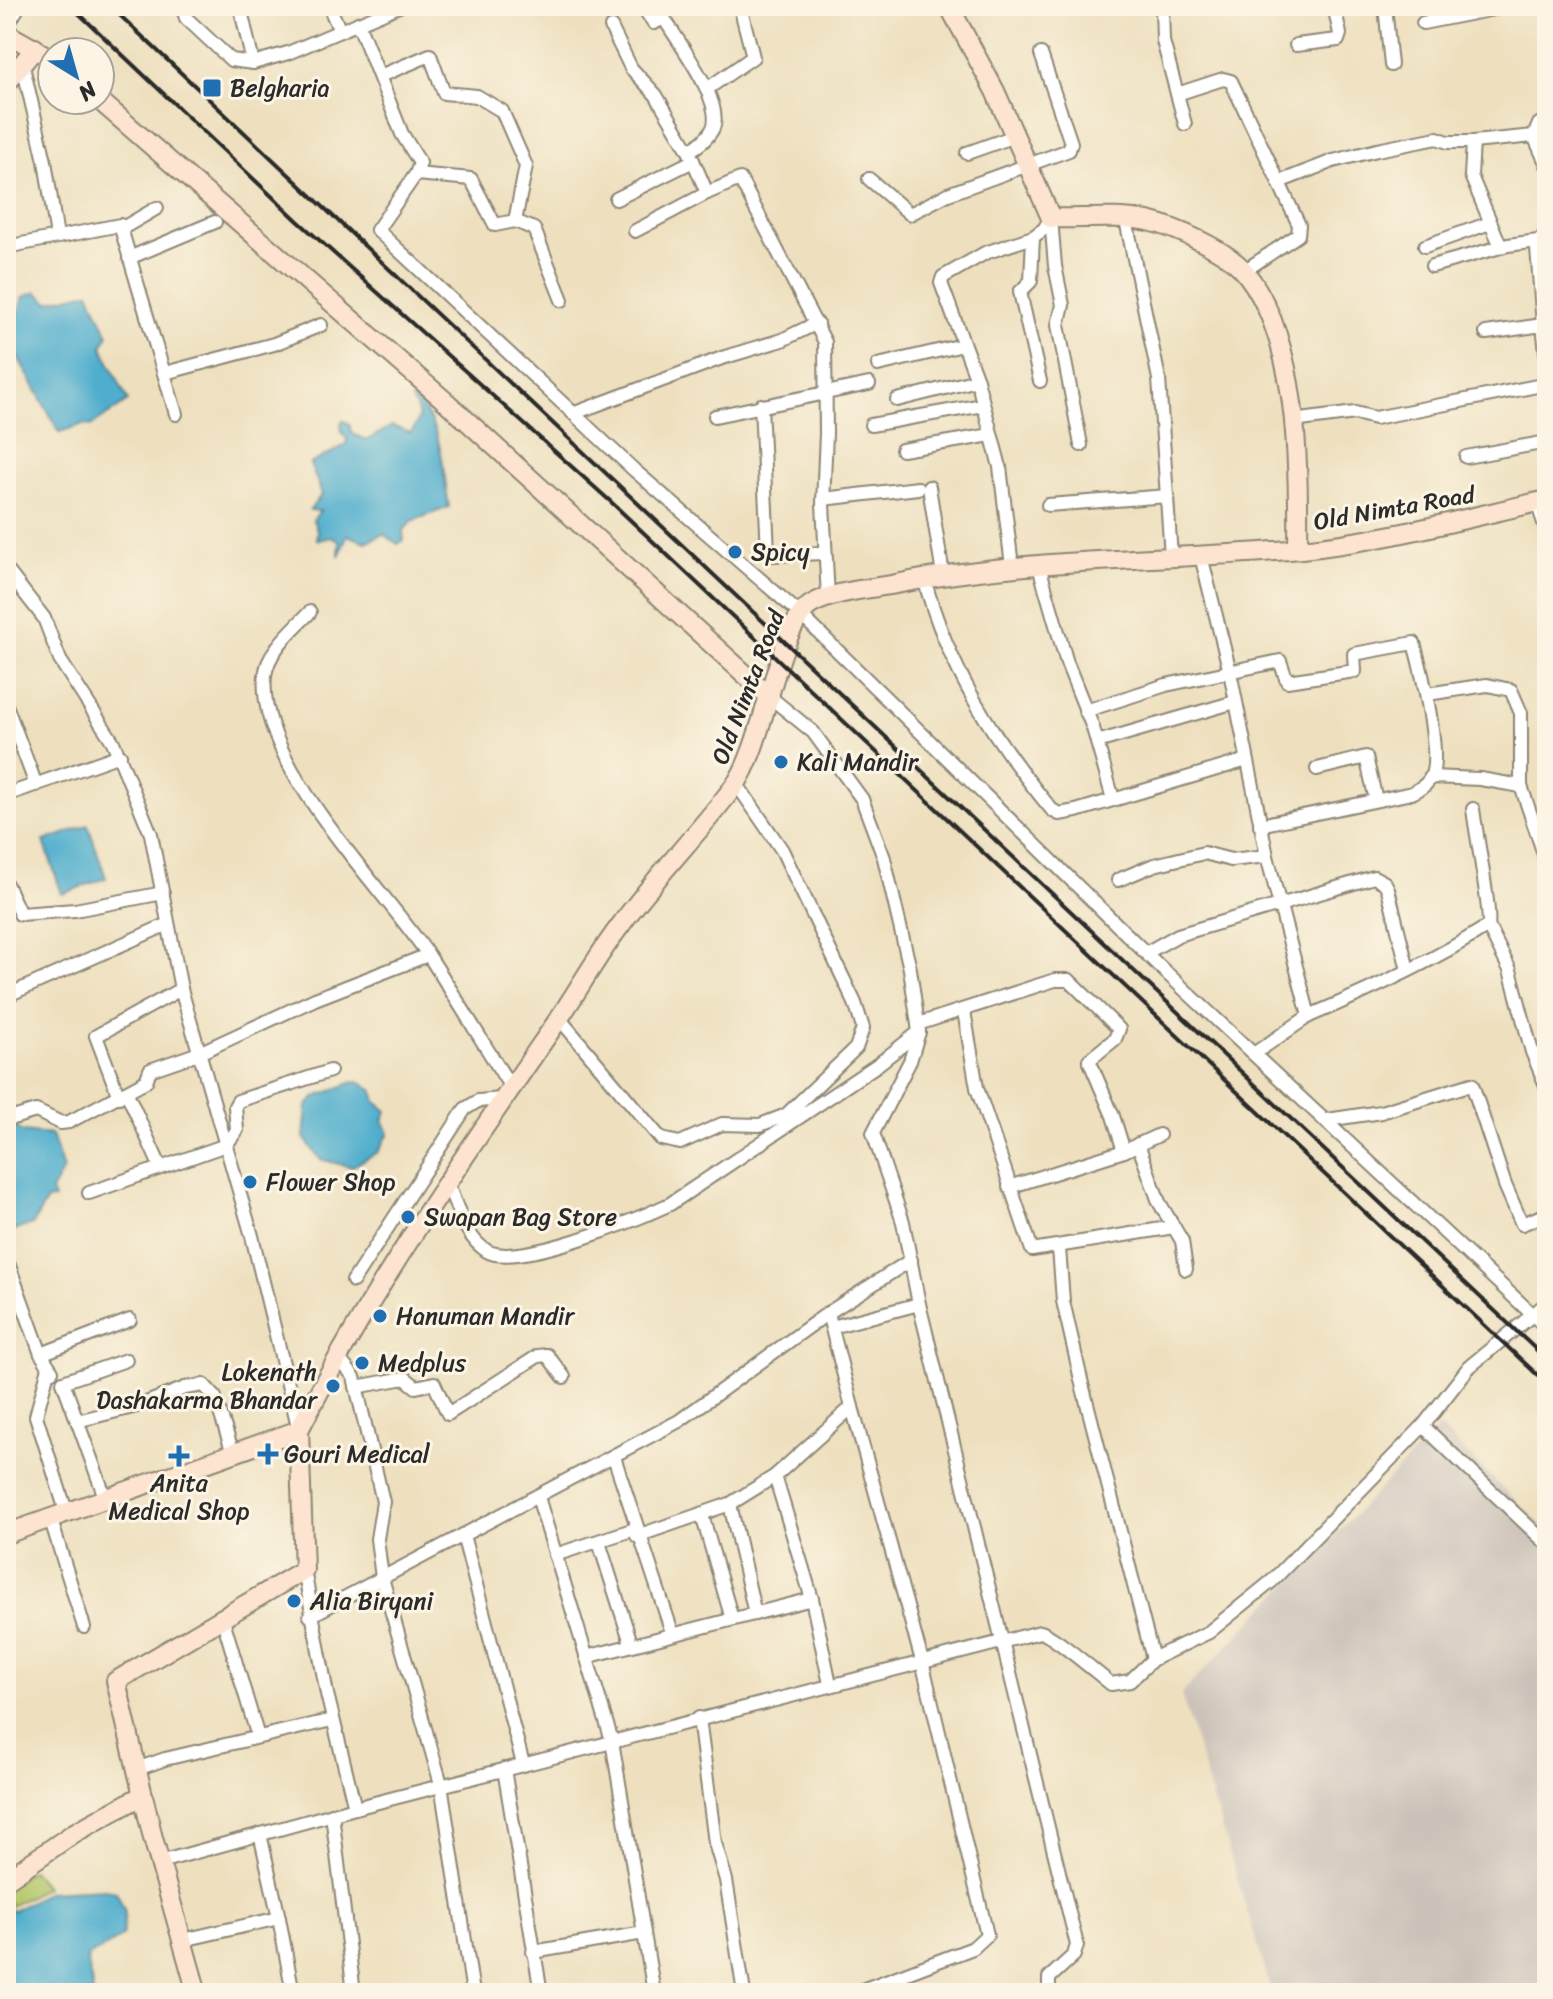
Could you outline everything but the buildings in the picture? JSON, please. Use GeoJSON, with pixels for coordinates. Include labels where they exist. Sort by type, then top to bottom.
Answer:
{"type":"FeatureCollection","features":[{"type":"Feature","properties":{"kind":"street"},"geometry":{"type":"LineString","coordinates":[[6,27],[19,6]]}},
{"type":"Feature","properties":{"kind":"street"},"geometry":{"type":"LineString","coordinates":[[182,6],[186,18],[231,60],[253,63],[288,53],[399,6]]}},
{"type":"Feature","properties":{"kind":"street"},"geometry":{"type":"LineString","coordinates":[[240,6],[253,63]]}},
{"type":"Feature","properties":{"kind":"street"},"geometry":{"type":"LineString","coordinates":[[329,6],[340,31]]}},
{"type":"Feature","properties":{"kind":"street"},"geometry":{"type":"LineString","coordinates":[[616,199],[691,156],[714,128],[716,113],[707,89],[664,18],[654,23],[642,6]]}},
{"type":"Feature","properties":{"kind":"street"},"geometry":{"type":"LineString","coordinates":[[707,89],[753,57],[740,6]]}},
{"type":"Feature","properties":{"kind":"street"},"geometry":{"type":"LineString","coordinates":[[949,6],[1015,136],[1051,218],[1055,266],[1063,305],[1058,325],[1081,445]]}},
{"type":"Feature","properties":{"kind":"street"},"geometry":{"type":"LineString","coordinates":[[1162,6],[1163,41],[1185,124]]}},
{"type":"Feature","properties":{"kind":"street"},"geometry":{"type":"LineString","coordinates":[[1296,45],[1338,40],[1340,34],[1334,6]]}},
{"type":"Feature","properties":{"kind":"street"},"geometry":{"type":"LineString","coordinates":[[1385,6],[1391,65]]}},
{"type":"Feature","properties":{"kind":"street"},"geometry":{"type":"LineString","coordinates":[[1423,23],[1509,6]]}},
{"type":"Feature","properties":{"kind":"street"},"geometry":{"type":"LineString","coordinates":[[358,23],[402,134],[420,163],[416,174],[377,230],[634,470],[799,613],[1146,953],[1547,1328]]}},
{"type":"Feature","properties":{"kind":"street"},"geometry":{"type":"LineString","coordinates":[[611,27],[631,68],[656,95],[691,156],[707,193]]}},
{"type":"Feature","properties":{"kind":"street"},"geometry":{"type":"LineString","coordinates":[[6,33],[35,48],[6,84]]}},
{"type":"Feature","properties":{"kind":"street"},"geometry":{"type":"LineString","coordinates":[[869,179],[910,214],[948,194],[1029,166],[1071,147],[1041,54]]}},
{"type":"Feature","properties":{"kind":"street"},"geometry":{"type":"LineString","coordinates":[[380,76],[430,55],[444,93],[477,96],[502,111],[526,166],[515,221]]}},
{"type":"Feature","properties":{"kind":"street"},"geometry":{"type":"LineString","coordinates":[[22,62],[45,161],[57,237]]}},
{"type":"Feature","properties":{"kind":"street"},"geometry":{"type":"LineString","coordinates":[[1177,94],[1223,79],[1231,81],[1300,232],[1244,271]]}},
{"type":"Feature","properties":{"kind":"street"},"geometry":{"type":"LineString","coordinates":[[116,115],[444,400],[770,697],[813,732],[862,799],[874,826],[910,969],[918,1028],[910,1061],[873,1133],[894,1191],[1077,1945],[1074,1955],[1049,1978],[1049,1993]]}},
{"type":"Feature","properties":{"kind":"street"},"geometry":{"type":"LineString","coordinates":[[1547,119],[1539,124],[1534,136],[1547,165]]}},
{"type":"Feature","properties":{"kind":"street"},"geometry":{"type":"LineString","coordinates":[[967,153],[1015,136]]}},
{"type":"Feature","properties":{"kind":"street"},"geometry":{"type":"LineString","coordinates":[[1279,182],[1333,161],[1437,138],[1454,143],[1534,136]]}},
{"type":"Feature","properties":{"kind":"street"},"geometry":{"type":"LineString","coordinates":[[1473,142],[1471,176],[1501,247]]}},
{"type":"Feature","properties":{"kind":"street"},"geometry":{"type":"LineString","coordinates":[[416,174],[471,179],[495,225],[515,221],[534,229],[562,300]]}},
{"type":"Feature","properties":{"kind":"street"},"geometry":{"type":"LineString","coordinates":[[635,231],[740,179],[817,323],[826,353],[823,499],[828,598]]}},
{"type":"Feature","properties":{"kind":"street"},"geometry":{"type":"LineString","coordinates":[[121,229],[157,208]]}},
{"type":"Feature","properties":{"kind":"street"},"geometry":{"type":"LineString","coordinates":[[1051,218],[1144,220],[1178,231],[1244,271],[1279,342],[1293,421],[1298,549]]}},
{"type":"Feature","properties":{"kind":"street"},"geometry":{"type":"LineString","coordinates":[[1012,566],[1007,506],[991,435],[977,380],[941,280],[985,253],[1033,237],[1044,229],[1051,218]]}},
{"type":"Feature","properties":{"kind":"street"},"geometry":{"type":"LineString","coordinates":[[1126,220],[1157,370],[1171,557]]}},
{"type":"Feature","properties":{"kind":"street"},"geometry":{"type":"LineString","coordinates":[[129,258],[215,222]]}},
{"type":"Feature","properties":{"kind":"street"},"geometry":{"type":"LineString","coordinates":[[1425,246],[1490,223]]}},
{"type":"Feature","properties":{"kind":"street"},"geometry":{"type":"LineString","coordinates":[[6,247],[109,224],[120,225],[176,414]]}},
{"type":"Feature","properties":{"kind":"street"},"geometry":{"type":"LineString","coordinates":[[1432,266],[1501,247],[1538,241],[1547,230]]}},
{"type":"Feature","properties":{"kind":"street"},"geometry":{"type":"LineString","coordinates":[[1033,237],[1031,281],[1020,292],[1040,381]]}},
{"type":"Feature","properties":{"kind":"street"},"geometry":{"type":"LineString","coordinates":[[1538,241],[1547,361]]}},
{"type":"Feature","properties":{"kind":"street"},"geometry":{"type":"LineString","coordinates":[[575,413],[737,353],[782,340],[817,323]]}},
{"type":"Feature","properties":{"kind":"street"},"geometry":{"type":"LineString","coordinates":[[1486,333],[1545,324]]}},
{"type":"Feature","properties":{"kind":"street"},"geometry":{"type":"LineString","coordinates":[[165,373],[274,344],[321,325]]}},
{"type":"Feature","properties":{"kind":"street"},"geometry":{"type":"LineString","coordinates":[[878,365],[963,345]]}},
{"type":"Feature","properties":{"kind":"street"},"geometry":{"type":"LineString","coordinates":[[897,400],[977,380]]}},
{"type":"Feature","properties":{"kind":"street"},"geometry":{"type":"LineString","coordinates":[[715,416],[869,384]]}},
{"type":"Feature","properties":{"kind":"street"},"geometry":{"type":"LineString","coordinates":[[1293,421],[1355,413],[1375,418],[1547,384]]}},
{"type":"Feature","properties":{"kind":"street"},"geometry":{"type":"LineString","coordinates":[[761,405],[768,552],[773,555],[825,553]]}},
{"type":"Feature","properties":{"kind":"street"},"geometry":{"type":"LineString","coordinates":[[871,425],[983,405]]}},
{"type":"Feature","properties":{"kind":"street"},"geometry":{"type":"LineString","coordinates":[[902,450],[991,435]]}},
{"type":"Feature","properties":{"kind":"street"},"geometry":{"type":"LineString","coordinates":[[1466,457],[1547,442]]}},
{"type":"Feature","properties":{"kind":"street"},"geometry":{"type":"LineString","coordinates":[[823,499],[924,487],[937,627],[953,664],[1007,753],[1052,810],[1067,813],[1247,760]]}},
{"type":"Feature","properties":{"kind":"street"},"geometry":{"type":"LineString","coordinates":[[1048,505],[1168,496]]}},
{"type":"Feature","properties":{"kind":"street"},"geometry":{"type":"LineString","coordinates":[[1542,501],[1547,532]]}},
{"type":"Feature","properties":{"kind":"street","name":"Old Nimta Road"},"geometry":{"type":"LineString","coordinates":[[299,1430],[447,1183],[506,1092],[620,925],[736,783],[758,739],[799,613],[828,598],[934,577],[1038,563],[1201,556],[1351,544],[1542,501]]}},
{"type":"Feature","properties":{"kind":"street"},"geometry":{"type":"LineString","coordinates":[[1201,556],[1230,672],[1267,856],[1309,1016]]}},
{"type":"Feature","properties":{"kind":"street"},"geometry":{"type":"LineString","coordinates":[[1038,563],[1067,663],[1097,742],[1113,799]]}},
{"type":"Feature","properties":{"kind":"street"},"geometry":{"type":"LineString","coordinates":[[6,569],[44,618],[60,660],[120,755],[151,834],[166,925],[181,989],[226,1145],[299,1430],[304,1570],[310,1616],[355,1808]]}},
{"type":"Feature","properties":{"kind":"street"},"geometry":{"type":"LineString","coordinates":[[310,612],[278,645],[265,675],[265,696],[279,745],[298,782],[428,955],[506,1092],[478,1101],[465,1109],[353,1281]]}},
{"type":"Feature","properties":{"kind":"street"},"geometry":{"type":"LineString","coordinates":[[1085,711],[1166,685],[1280,661],[1287,681],[1355,671],[1354,654],[1414,643],[1427,694],[1434,767],[1431,777],[1412,793],[1260,825]]}},
{"type":"Feature","properties":{"kind":"street"},"geometry":{"type":"LineString","coordinates":[[1427,694],[1487,685],[1511,690],[1521,713],[1521,786],[1547,863]]}},
{"type":"Feature","properties":{"kind":"street"},"geometry":{"type":"LineString","coordinates":[[1097,742],[1235,702]]}},
{"type":"Feature","properties":{"kind":"street"},"geometry":{"type":"LineString","coordinates":[[6,705],[36,785]]}},
{"type":"Feature","properties":{"kind":"street"},"geometry":{"type":"LineString","coordinates":[[6,795],[120,755]]}},
{"type":"Feature","properties":{"kind":"street"},"geometry":{"type":"LineString","coordinates":[[1317,769],[1364,756],[1376,800]]}},
{"type":"Feature","properties":{"kind":"street"},"geometry":{"type":"LineString","coordinates":[[1431,777],[1480,779],[1521,786]]}},
{"type":"Feature","properties":{"kind":"street"},"geometry":{"type":"LineString","coordinates":[[559,1018],[607,1072],[647,1126],[661,1139],[672,1143],[690,1140],[729,1123],[749,1125],[774,1122],[786,1115],[856,1048],[863,1028],[855,1003],[782,850],[736,783]]}},
{"type":"Feature","properties":{"kind":"street"},"geometry":{"type":"LineString","coordinates":[[1473,809],[1480,872],[1491,915],[1488,926],[1510,970],[1532,1052],[1547,1088]]}},
{"type":"Feature","properties":{"kind":"street"},"geometry":{"type":"LineString","coordinates":[[1118,880],[1154,865],[1204,853],[1231,860],[1267,856]]}},
{"type":"Feature","properties":{"kind":"street"},"geometry":{"type":"LineString","coordinates":[[1146,953],[1178,935],[1374,877],[1381,879],[1388,889],[1408,970]]}},
{"type":"Feature","properties":{"kind":"street"},"geometry":{"type":"LineString","coordinates":[[6,884],[13,915],[75,910],[163,893]]}},
{"type":"Feature","properties":{"kind":"street"},"geometry":{"type":"LineString","coordinates":[[6,996],[166,925]]}},
{"type":"Feature","properties":{"kind":"street"},"geometry":{"type":"LineString","coordinates":[[1255,1053],[1309,1016],[1453,948],[1488,926]]}},
{"type":"Feature","properties":{"kind":"street"},"geometry":{"type":"LineString","coordinates":[[6,1120],[36,1111],[65,1123],[149,1079],[150,1070],[199,1053],[315,999],[428,955]]}},
{"type":"Feature","properties":{"kind":"street"},"geometry":{"type":"LineString","coordinates":[[447,1183],[470,1233],[487,1251],[503,1256],[546,1249],[637,1219],[670,1204],[877,1065],[918,1028],[1055,980],[1073,983],[1119,1029],[1115,1039],[1089,1060],[1124,1151]]}},
{"type":"Feature","properties":{"kind":"street"},"geometry":{"type":"LineString","coordinates":[[160,1166],[96,1036],[181,989]]}},
{"type":"Feature","properties":{"kind":"street"},"geometry":{"type":"LineString","coordinates":[[964,1011],[977,1088],[1032,1250],[1174,1227]]}},
{"type":"Feature","properties":{"kind":"street"},"geometry":{"type":"LineString","coordinates":[[89,1193],[226,1145],[237,1130],[235,1106],[238,1101],[330,1071]]}},
{"type":"Feature","properties":{"kind":"street"},"geometry":{"type":"LineString","coordinates":[[1327,1120],[1381,1112],[1472,1084],[1505,1185],[1522,1224],[1547,1214]]}},
{"type":"Feature","properties":{"kind":"street"},"geometry":{"type":"LineString","coordinates":[[1009,1187],[1124,1151],[1159,1135]]}},
{"type":"Feature","properties":{"kind":"street"},"geometry":{"type":"LineString","coordinates":[[1138,1144],[1155,1195],[1184,1247],[1186,1269]]}},
{"type":"Feature","properties":{"kind":"street"},"geometry":{"type":"LineString","coordinates":[[1059,1248],[1063,1301],[1153,1659]]}},
{"type":"Feature","properties":{"kind":"street"},"geometry":{"type":"LineString","coordinates":[[310,1616],[614,1457],[710,1401],[828,1313],[911,1260]]}},
{"type":"Feature","properties":{"kind":"street"},"geometry":{"type":"LineString","coordinates":[[8,1263],[41,1354],[63,1382],[105,1497]]}},
{"type":"Feature","properties":{"kind":"street"},"geometry":{"type":"LineString","coordinates":[[160,1862],[441,1784],[1002,1640],[1048,1633],[1072,1656],[1111,1684],[1130,1681],[1153,1659],[1209,1632],[1272,1581],[1423,1426],[1469,1367],[1547,1303]]}},
{"type":"Feature","properties":{"kind":"street"},"geometry":{"type":"LineString","coordinates":[[832,1327],[919,1304]]}},
{"type":"Feature","properties":{"kind":"street"},"geometry":{"type":"LineString","coordinates":[[828,1313],[922,1661],[987,1935],[973,1948],[854,1993]]}},
{"type":"Feature","properties":{"kind":"street"},"geometry":{"type":"LineString","coordinates":[[41,1354],[130,1320]]}},
{"type":"Feature","properties":{"kind":"street"},"geometry":{"type":"LineString","coordinates":[[356,1387],[405,1378],[416,1387],[434,1383],[448,1414],[543,1354],[564,1377]]}},
{"type":"Feature","properties":{"kind":"street"},"geometry":{"type":"LineString","coordinates":[[63,1382],[126,1360]]}},
{"type":"Feature","properties":{"kind":"street"},"geometry":{"type":"LineString","coordinates":[[340,1360],[354,1377],[384,1507],[377,1539],[382,1578],[441,1784],[473,1993]]}},
{"type":"Feature","properties":{"kind":"street"},"geometry":{"type":"LineString","coordinates":[[49,1367],[36,1416],[84,1627]]}},
{"type":"Feature","properties":{"kind":"street"},"geometry":{"type":"LineString","coordinates":[[77,1421],[204,1385],[215,1397],[233,1453]]}},
{"type":"Feature","properties":{"kind":"street"},"geometry":{"type":"LineString","coordinates":[[555,1555],[702,1515],[730,1504],[775,1476],[852,1407]]}},
{"type":"Feature","properties":{"kind":"street"},"geometry":{"type":"LineString","coordinates":[[1423,1426],[1547,1544]]}},
{"type":"Feature","properties":{"kind":"street"},"geometry":{"type":"LineString","coordinates":[[6,1534],[299,1430]]}},
{"type":"Feature","properties":{"kind":"street"},"geometry":{"type":"LineString","coordinates":[[614,1457],[636,1532],[672,1632]]}},
{"type":"Feature","properties":{"kind":"street"},"geometry":{"type":"LineString","coordinates":[[775,1476],[812,1599],[830,1684]]}},
{"type":"Feature","properties":{"kind":"street"},"geometry":{"type":"LineString","coordinates":[[538,1497],[612,1741],[654,1993]]}},
{"type":"Feature","properties":{"kind":"street"},"geometry":{"type":"LineString","coordinates":[[730,1504],[755,1614]]}},
{"type":"Feature","properties":{"kind":"street"},"geometry":{"type":"LineString","coordinates":[[702,1515],[732,1619]]}},
{"type":"Feature","properties":{"kind":"street"},"geometry":{"type":"LineString","coordinates":[[463,1535],[523,1764]]}},
{"type":"Feature","properties":{"kind":"street"},"geometry":{"type":"LineString","coordinates":[[599,1542],[631,1643]]}},
{"type":"Feature","properties":{"kind":"street"},"geometry":{"type":"LineString","coordinates":[[197,1993],[160,1862],[116,1681],[304,1570]]}},
{"type":"Feature","properties":{"kind":"street"},"geometry":{"type":"LineString","coordinates":[[586,1657],[672,1632],[812,1599]]}},
{"type":"Feature","properties":{"kind":"street"},"geometry":{"type":"LineString","coordinates":[[223,1620],[258,1737]]}},
{"type":"Feature","properties":{"kind":"street"},"geometry":{"type":"LineString","coordinates":[[699,1718],[713,1833],[726,1880],[744,1993]]}},
{"type":"Feature","properties":{"kind":"street"},"geometry":{"type":"LineString","coordinates":[[137,1769],[332,1720]]}},
{"type":"Feature","properties":{"kind":"street"},"geometry":{"type":"LineString","coordinates":[[504,1769],[541,1993]]}},
{"type":"Feature","properties":{"kind":"street"},"geometry":{"type":"LineString","coordinates":[[7,1876],[74,1833],[143,1795]]}},
{"type":"Feature","properties":{"kind":"street"},"geometry":{"type":"LineString","coordinates":[[332,1814],[354,1993]]}},
{"type":"Feature","properties":{"kind":"street"},"geometry":{"type":"LineString","coordinates":[[260,1834],[293,1993]]}},
{"type":"Feature","properties":{"kind":"street"},"geometry":{"type":"LineString","coordinates":[[183,1940],[279,1918]]}},
{"type":"Feature","properties":{"kind":"street"},"geometry":{"type":"LineString","coordinates":[[533,1952],[644,1933]]}},
{"type":"Feature","properties":{"kind":"shaded area"},"geometry":{"type":"Polygon","coordinates":[[[1439,1427],[1547,1530],[1547,1993],[1272,1993],[1181,1694],[1439,1427]]]}},
{"type":"Feature","properties":{"kind":"green space"},"geometry":{"type":"Polygon","coordinates":[[[32,1870],[45,1887],[11,1906],[6,1898],[6,1887],[32,1870]]]}},
{"type":"Feature","properties":{"kind":"water"},"geometry":{"type":"Polygon","coordinates":[[[37,292],[48,302],[89,292],[108,335],[102,347],[128,401],[91,426],[84,424],[59,432],[6,335],[14,328],[23,297],[37,292]]]}},
{"type":"Feature","properties":{"kind":"water"},"geometry":{"type":"Polygon","coordinates":[[[415,397],[437,436],[449,507],[412,521],[403,531],[404,540],[398,544],[383,534],[366,542],[347,535],[339,557],[339,541],[332,537],[318,540],[316,537],[318,532],[313,520],[320,511],[310,510],[322,494],[310,464],[346,445],[347,438],[342,433],[343,421],[349,423],[352,434],[367,440],[392,426],[411,433],[418,416],[411,399],[415,397]]]}},
{"type":"Feature","properties":{"kind":"water"},"geometry":{"type":"Polygon","coordinates":[[[88,825],[106,878],[62,894],[44,841],[88,825]]]}},
{"type":"Feature","properties":{"kind":"water"},"geometry":{"type":"Polygon","coordinates":[[[360,1082],[373,1090],[376,1102],[387,1111],[383,1120],[389,1133],[378,1152],[351,1167],[320,1159],[304,1138],[307,1106],[316,1097],[360,1082]]]}},
{"type":"Feature","properties":{"kind":"water"},"geometry":{"type":"Polygon","coordinates":[[[16,1127],[22,1132],[52,1135],[63,1170],[51,1191],[54,1199],[47,1200],[33,1224],[6,1233],[6,1134],[16,1127]]]}},
{"type":"Feature","properties":{"kind":"water"},"geometry":{"type":"Polygon","coordinates":[[[116,1891],[125,1912],[122,1937],[87,1957],[93,1993],[6,1993],[6,1908],[13,1911],[47,1892],[116,1891]]]}},
{"type":"Feature","properties":{"kind":"railway"},"geometry":{"type":"LineString","coordinates":[[71,6],[298,221],[610,501],[1547,1384]]}},
{"type":"Feature","properties":{"kind":"railway"},"geometry":{"type":"LineString","coordinates":[[110,6],[1547,1360]]}},
{"type":"Feature","properties":{"kind":"place","name":"Belgharia"},"geometry":{"type":"Point","coordinates":[212,88]}},
{"type":"Feature","properties":{"kind":"place","name":"Spicy"},"geometry":{"type":"Point","coordinates":[735,552]}},
{"type":"Feature","properties":{"kind":"place","name":"Kali Mandir"},"geometry":{"type":"Point","coordinates":[781,762]}},
{"type":"Feature","properties":{"kind":"place","name":"Flower Shop"},"geometry":{"type":"Point","coordinates":[250,1182]}},
{"type":"Feature","properties":{"kind":"place","name":"Swapan Bag Store"},"geometry":{"type":"Point","coordinates":[408,1217]}},
{"type":"Feature","properties":{"kind":"place","name":"Hanuman Mandir"},"geometry":{"type":"Point","coordinates":[380,1316]}},
{"type":"Feature","properties":{"kind":"place","name":"Medplus"},"geometry":{"type":"Point","coordinates":[362,1363]}},
{"type":"Feature","properties":{"kind":"place","name":"Lokenath Dashakarma Bhandar"},"geometry":{"type":"Point","coordinates":[333,1386]}},
{"type":"Feature","properties":{"kind":"place","name":"Gouri Medical"},"geometry":{"type":"Point","coordinates":[268,1454]}},
{"type":"Feature","properties":{"kind":"place","name":"Anita Medical Shop"},"geometry":{"type":"Point","coordinates":[179,1456]}},
{"type":"Feature","properties":{"kind":"place","name":"Alia Biryani"},"geometry":{"type":"Point","coordinates":[294,1601]}}]}
